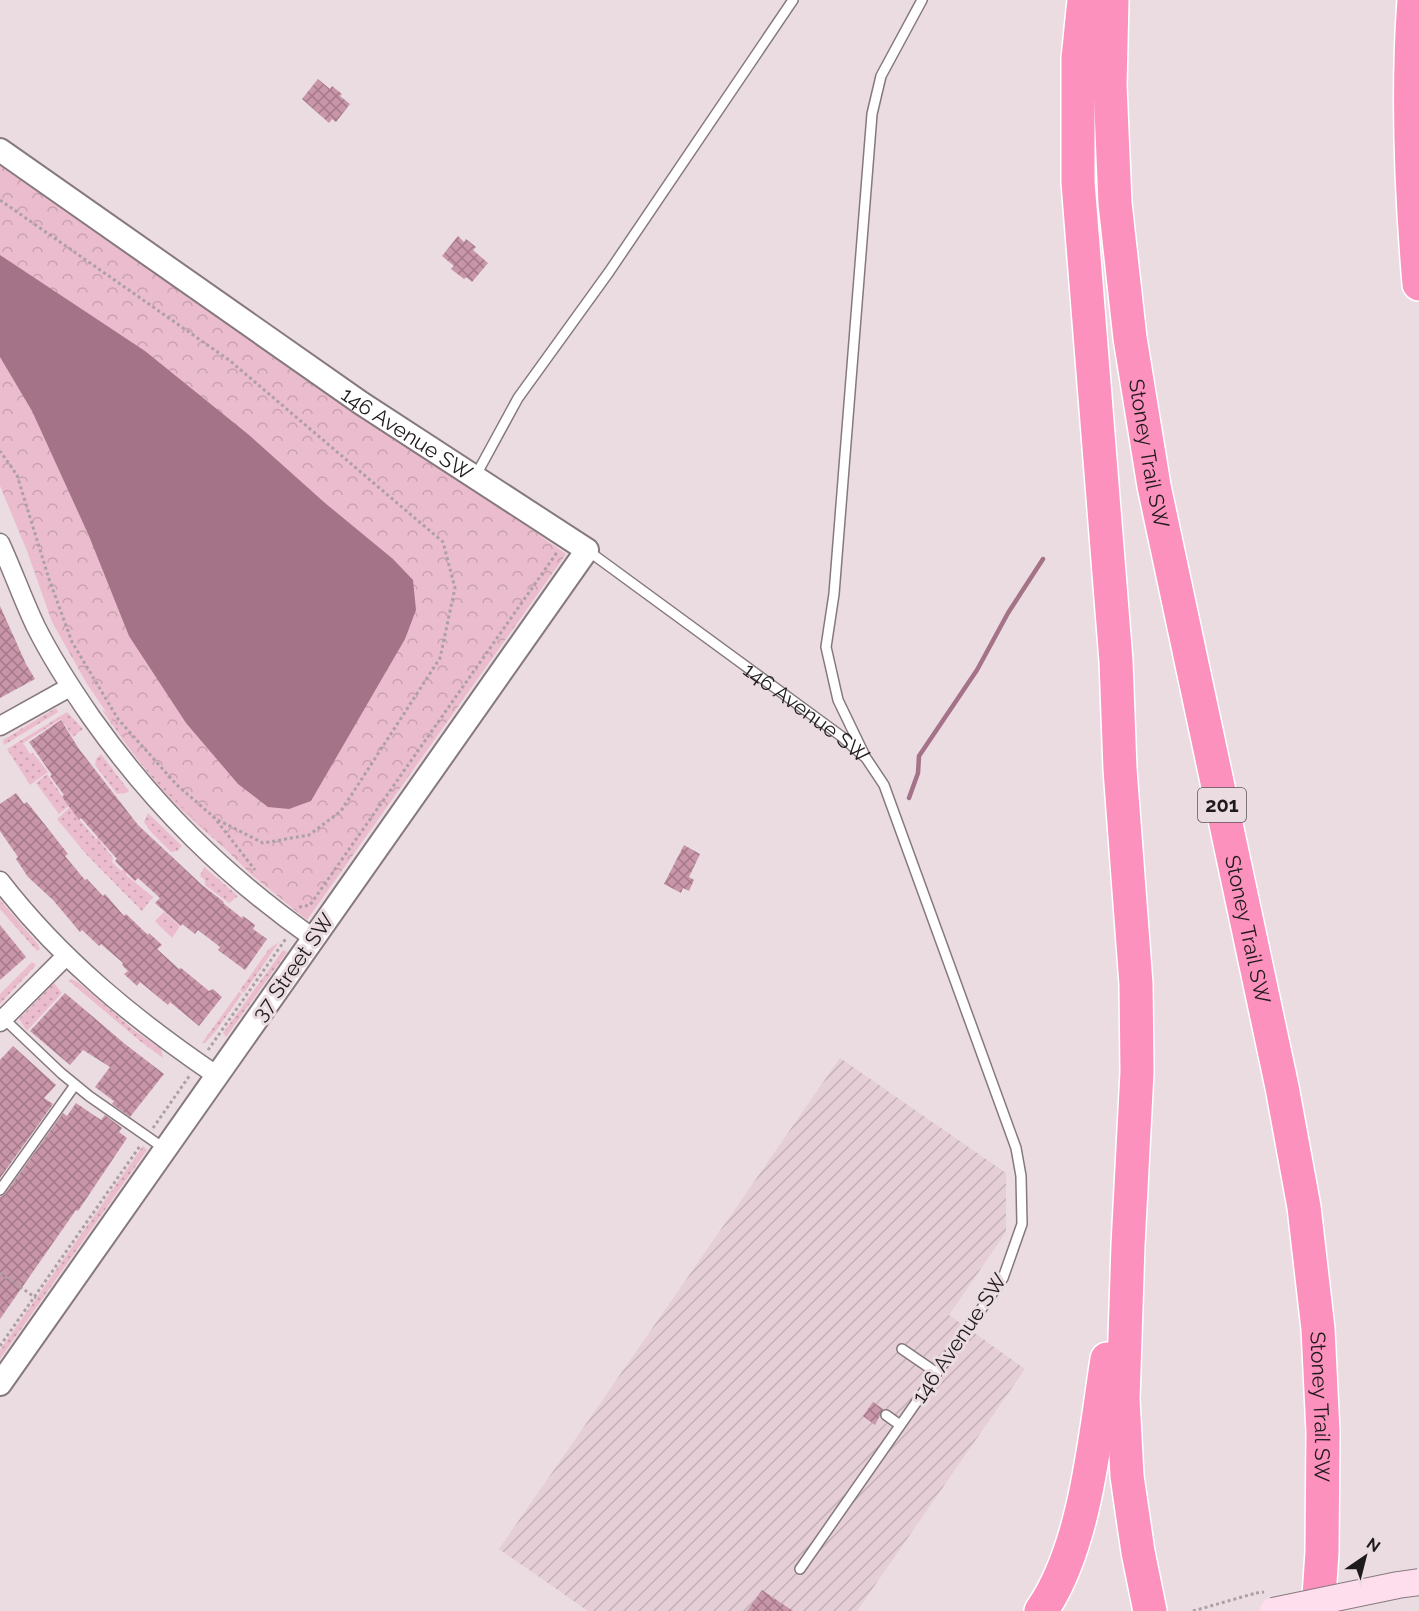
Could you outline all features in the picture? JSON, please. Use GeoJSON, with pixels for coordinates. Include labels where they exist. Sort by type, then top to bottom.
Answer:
{"type":"FeatureCollection","features":[{"type":"Feature","properties":{"kind":"highway"},"geometry":{"type":"LineString","coordinates":[[1084,0],[1078,59],[1078,182],[1115,650],[1120,769],[1136,984],[1137,1072],[1123,1399],[1128,1476],[1139,1559],[1150,1611]]}},
{"type":"Feature","properties":{"kind":"highway","name":"Stoney Trail SW"},"geometry":{"type":"LineString","coordinates":[[1112,0],[1110,85],[1115,203],[1132,349],[1154,486],[1282,1087],[1304,1207],[1318,1329],[1323,1432],[1322,1552],[1318,1611]]}},
{"type":"Feature","properties":{"kind":"highway"},"geometry":{"type":"LineString","coordinates":[[1414,0],[1411,43],[1411,189],[1419,284]]}},
{"type":"Feature","properties":{"kind":"highway"},"geometry":{"type":"LineString","coordinates":[[1041,1611],[1060,1577],[1078,1527],[1128,1245]]}},
{"type":"Feature","properties":{"kind":"main road"},"geometry":{"type":"LineString","coordinates":[[1265,1602],[1419,1582]]}},
{"type":"Feature","properties":{"kind":"street","name":"146 Avenue SW"},"geometry":{"type":"LineString","coordinates":[[0,150],[361,403],[587,550]]}},
{"type":"Feature","properties":{"kind":"street"},"geometry":{"type":"LineString","coordinates":[[0,543],[36,627],[70,687],[134,775],[182,829],[265,904],[313,938]]}},
{"type":"Feature","properties":{"kind":"street","name":"37 Street SW"},"geometry":{"type":"LineString","coordinates":[[0,1384],[43,1303],[165,1149],[587,550]]}},
{"type":"Feature","properties":{"kind":"street"},"geometry":{"type":"LineString","coordinates":[[0,726],[70,687]]}},
{"type":"Feature","properties":{"kind":"street"},"geometry":{"type":"LineString","coordinates":[[0,881],[66,956],[142,1022],[216,1075]]}},
{"type":"Feature","properties":{"kind":"street"},"geometry":{"type":"LineString","coordinates":[[1,1019],[66,956]]}},
{"type":"Feature","properties":{"kind":"lane"},"geometry":{"type":"LineString","coordinates":[[475,477],[518,398],[609,272],[793,0]]}},
{"type":"Feature","properties":{"kind":"lane"},"geometry":{"type":"LineString","coordinates":[[866,758],[838,700],[826,647],[835,582],[872,114],[881,76],[922,0]]}},
{"type":"Feature","properties":{"kind":"lane","name":"146 Avenue SW"},"geometry":{"type":"LineString","coordinates":[[587,550],[841,736],[866,758],[884,785],[1016,1148],[1021,1176],[1022,1224],[1004,1278],[800,1569]]}},
{"type":"Feature","properties":{"kind":"lane"},"geometry":{"type":"LineString","coordinates":[[1,1019],[75,1085],[165,1149]]}},
{"type":"Feature","properties":{"kind":"lane"},"geometry":{"type":"LineString","coordinates":[[0,1190],[75,1085]]}},
{"type":"Feature","properties":{"kind":"lane"},"geometry":{"type":"LineString","coordinates":[[902,1349],[937,1372]]}},
{"type":"Feature","properties":{"kind":"lane"},"geometry":{"type":"LineString","coordinates":[[886,1415],[900,1425]]}},
{"type":"Feature","properties":{"kind":"path"},"geometry":{"type":"LineString","coordinates":[[0,200],[229,360],[444,542],[455,588],[440,658],[341,811],[309,835],[263,843],[216,819]]}},
{"type":"Feature","properties":{"kind":"path"},"geometry":{"type":"LineString","coordinates":[[0,451],[16,476],[72,642],[118,719],[177,785],[216,819],[258,874]]}},
{"type":"Feature","properties":{"kind":"path"},"geometry":{"type":"LineString","coordinates":[[291,900],[300,907],[310,905],[551,563]]}},
{"type":"Feature","properties":{"kind":"path"},"geometry":{"type":"LineString","coordinates":[[207,1052],[290,933]]}},
{"type":"Feature","properties":{"kind":"path"},"geometry":{"type":"LineString","coordinates":[[152,1129],[188,1079]]}},
{"type":"Feature","properties":{"kind":"path"},"geometry":{"type":"LineString","coordinates":[[0,1346],[43,1303],[141,1145]]}},
{"type":"Feature","properties":{"kind":"path"},"geometry":{"type":"LineString","coordinates":[[0,1274],[43,1303]]}},
{"type":"Feature","properties":{"kind":"path"},"geometry":{"type":"LineString","coordinates":[[1193,1611],[1265,1602]]}},
{"type":"Feature","properties":{"kind":"shaded area"},"geometry":{"type":"Polygon","coordinates":[[[0,255],[145,351],[249,435],[325,503],[393,559],[413,580],[416,610],[405,639],[311,801],[289,809],[268,807],[238,784],[186,723],[129,636],[89,536],[32,411],[0,357],[0,255]]]}},
{"type":"Feature","properties":{"kind":"shaded area"},"geometry":{"type":"Polygon","coordinates":[[[840,1058],[1006,1173],[1006,1232],[949,1315],[1025,1369],[857,1611],[588,1611],[499,1549],[840,1058]]]}},
{"type":"Feature","properties":{"kind":"green space"},"geometry":{"type":"Polygon","coordinates":[[[0,151],[566,554],[307,920],[253,876],[188,813],[134,752],[87,684],[52,622],[27,551],[0,486],[0,151]]]}},
{"type":"Feature","properties":{"kind":"green space"},"geometry":{"type":"Polygon","coordinates":[[[56,708],[58,712],[4,745],[3,740],[56,708]]]}},
{"type":"Feature","properties":{"kind":"green space"},"geometry":{"type":"Polygon","coordinates":[[[102,710],[171,790],[246,866],[195,823],[167,795],[102,710]]]}},
{"type":"Feature","properties":{"kind":"green space"},"geometry":{"type":"Polygon","coordinates":[[[67,712],[83,729],[73,737],[61,719],[23,743],[30,754],[33,753],[48,772],[30,785],[7,749],[67,712]]]}},
{"type":"Feature","properties":{"kind":"green space"},"geometry":{"type":"Polygon","coordinates":[[[101,754],[129,791],[117,794],[95,765],[96,759],[101,754]]]}},
{"type":"Feature","properties":{"kind":"green space"},"geometry":{"type":"Polygon","coordinates":[[[47,774],[69,806],[59,814],[36,783],[47,774]]]}},
{"type":"Feature","properties":{"kind":"green space"},"geometry":{"type":"Polygon","coordinates":[[[70,807],[96,839],[114,824],[100,841],[113,858],[112,862],[121,871],[131,863],[126,875],[153,897],[142,911],[86,854],[57,819],[70,807]]]}},
{"type":"Feature","properties":{"kind":"green space"},"geometry":{"type":"Polygon","coordinates":[[[148,813],[182,846],[177,851],[171,852],[150,831],[144,822],[148,813]]]}},
{"type":"Feature","properties":{"kind":"green space"},"geometry":{"type":"Polygon","coordinates":[[[204,867],[238,896],[229,903],[205,885],[205,880],[200,876],[204,867]]]}},
{"type":"Feature","properties":{"kind":"green space"},"geometry":{"type":"Polygon","coordinates":[[[0,900],[40,949],[37,951],[0,909],[0,900]]]}},
{"type":"Feature","properties":{"kind":"green space"},"geometry":{"type":"Polygon","coordinates":[[[164,912],[180,926],[172,938],[155,921],[164,912]]]}},
{"type":"Feature","properties":{"kind":"green space"},"geometry":{"type":"Polygon","coordinates":[[[279,942],[244,993],[240,990],[269,949],[279,942]]]}},
{"type":"Feature","properties":{"kind":"green space"},"geometry":{"type":"Polygon","coordinates":[[[283,950],[287,952],[226,1037],[223,1033],[283,950]]]}},
{"type":"Feature","properties":{"kind":"green space"},"geometry":{"type":"Polygon","coordinates":[[[32,962],[36,965],[0,1004],[0,994],[32,962]]]}},
{"type":"Feature","properties":{"kind":"green space"},"geometry":{"type":"Polygon","coordinates":[[[71,979],[78,982],[134,1030],[161,1049],[163,1058],[69,981],[71,979]]]}},
{"type":"Feature","properties":{"kind":"green space"},"geometry":{"type":"Polygon","coordinates":[[[54,983],[62,993],[27,1031],[19,1019],[54,983]]]}},
{"type":"Feature","properties":{"kind":"green space"},"geometry":{"type":"Polygon","coordinates":[[[239,992],[242,994],[215,1032],[205,1043],[202,1043],[239,992]]]}},
{"type":"Feature","properties":{"kind":"green space"},"geometry":{"type":"Polygon","coordinates":[[[143,1146],[147,1150],[0,1359],[0,1350],[143,1146]]]}},
{"type":"Feature","properties":{"kind":"building"},"geometry":{"type":"Polygon","coordinates":[[[318,79],[330,89],[332,86],[350,104],[336,122],[332,119],[329,123],[302,99],[318,79]]]}},
{"type":"Feature","properties":{"kind":"building"},"geometry":{"type":"Polygon","coordinates":[[[458,236],[464,242],[466,239],[476,247],[473,250],[488,263],[472,282],[451,269],[454,266],[442,256],[458,236]]]}},
{"type":"Feature","properties":{"kind":"building"},"geometry":{"type":"Polygon","coordinates":[[[0,606],[35,679],[0,698],[0,606]]]}},
{"type":"Feature","properties":{"kind":"building"},"geometry":{"type":"Polygon","coordinates":[[[61,720],[79,749],[138,825],[202,885],[242,918],[243,916],[255,925],[253,929],[267,939],[245,970],[218,950],[220,947],[198,930],[195,934],[182,924],[181,926],[155,903],[160,898],[138,878],[135,881],[115,861],[117,859],[81,818],[79,820],[62,797],[64,795],[50,776],[52,775],[29,742],[61,720]]]}},
{"type":"Feature","properties":{"kind":"building"},"geometry":{"type":"Polygon","coordinates":[[[16,793],[24,804],[27,802],[68,854],[65,856],[85,880],[87,879],[103,896],[105,894],[124,916],[126,914],[162,945],[157,949],[179,969],[181,968],[209,991],[213,989],[222,997],[199,1026],[170,1002],[168,1005],[140,982],[137,986],[124,974],[128,971],[122,965],[123,963],[101,944],[99,946],[82,930],[80,932],[53,900],[28,877],[16,859],[18,857],[0,831],[0,804],[16,793]]]}},
{"type":"Feature","properties":{"kind":"building"},"geometry":{"type":"Polygon","coordinates":[[[684,845],[700,854],[689,877],[694,880],[689,891],[683,888],[681,893],[664,884],[684,845]]]}},
{"type":"Feature","properties":{"kind":"building"},"geometry":{"type":"Polygon","coordinates":[[[0,925],[26,957],[0,980],[0,925]]]}},
{"type":"Feature","properties":{"kind":"building"},"geometry":{"type":"Polygon","coordinates":[[[65,993],[164,1074],[130,1117],[112,1104],[114,1101],[95,1087],[110,1067],[83,1050],[70,1065],[30,1031],[65,993]]]}},
{"type":"Feature","properties":{"kind":"building"},"geometry":{"type":"Polygon","coordinates":[[[13,1046],[56,1085],[44,1098],[53,1104],[0,1178],[0,1060],[13,1046]]]}},
{"type":"Feature","properties":{"kind":"building"},"geometry":{"type":"Polygon","coordinates":[[[76,1103],[101,1120],[105,1115],[122,1128],[119,1132],[127,1138],[78,1211],[76,1210],[0,1319],[0,1197],[5,1194],[63,1113],[67,1116],[76,1103]]]}},
{"type":"Feature","properties":{"kind":"building"},"geometry":{"type":"Polygon","coordinates":[[[873,1402],[883,1409],[875,1425],[863,1416],[873,1402]]]}},
{"type":"Feature","properties":{"kind":"building"},"geometry":{"type":"Polygon","coordinates":[[[762,1590],[793,1611],[747,1611],[762,1590]]]}},
{"type":"Feature","properties":{"kind":"waterway"},"geometry":{"type":"LineString","coordinates":[[909,798],[918,773],[919,756],[977,670],[1008,613],[1043,559]]}}]}
